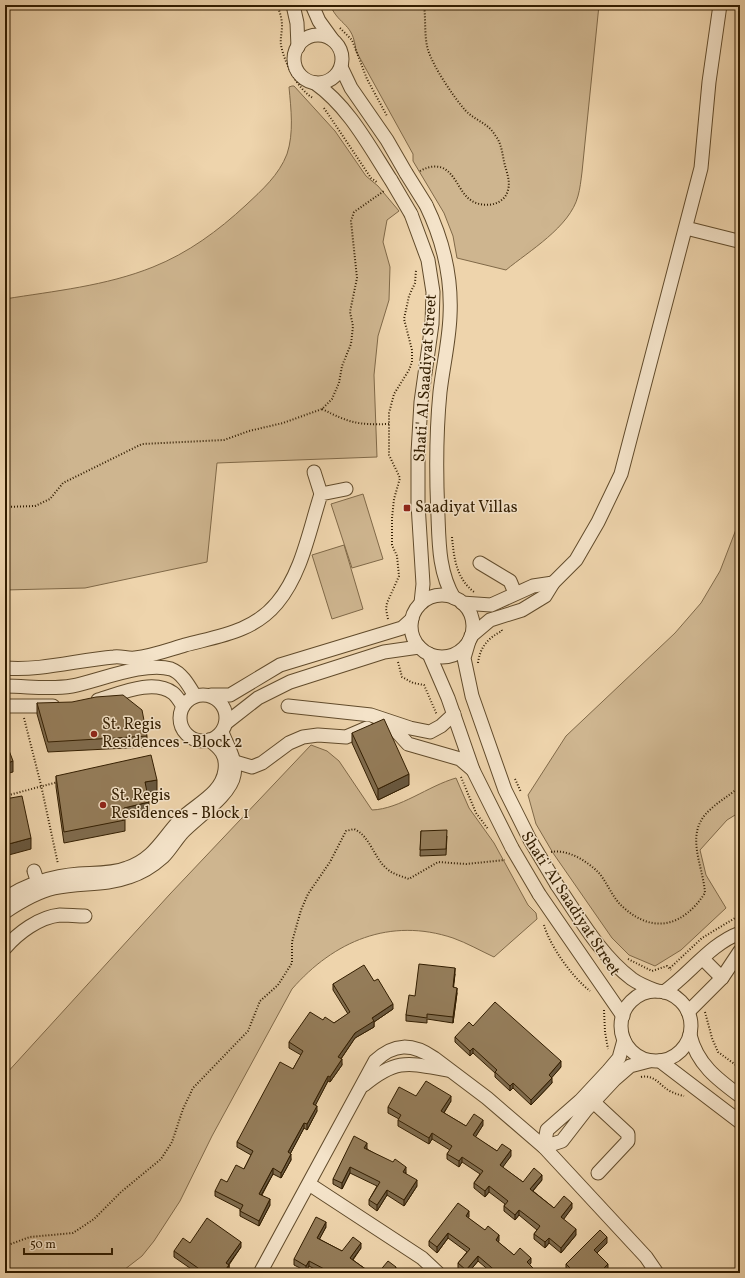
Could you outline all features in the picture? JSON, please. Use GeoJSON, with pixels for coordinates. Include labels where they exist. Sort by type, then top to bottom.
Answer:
{"type":"FeatureCollection","features":[{"type":"Feature","properties":{"kind":"street"},"geometry":{"type":"LineString","coordinates":[[293,5],[297,24],[298,47]]}},
{"type":"Feature","properties":{"kind":"street"},"geometry":{"type":"LineString","coordinates":[[312,5],[319,21],[341,51],[341,67],[334,78],[321,83],[307,81],[297,70],[295,55],[298,47],[303,41],[317,35],[332,39]]}},
{"type":"Feature","properties":{"kind":"street"},"geometry":{"type":"LineString","coordinates":[[553,584],[533,586],[491,605],[458,600],[448,596],[434,596],[421,603],[412,619],[402,628],[280,665],[230,695],[195,696],[183,706],[180,713],[180,721],[186,735],[201,741],[209,740],[258,698],[290,682],[384,652],[424,650],[447,656],[463,648],[470,639],[490,620],[522,610],[545,596],[553,584],[576,560],[598,522],[621,474],[686,228],[701,168],[709,82],[720,5]]}},
{"type":"Feature","properties":{"kind":"street","name":"Shati' Al Saadiyat Street"},"geometry":{"type":"LineString","coordinates":[[341,67],[351,88],[410,173],[426,205],[444,251],[450,289],[448,333],[439,408],[437,483],[440,559],[446,580],[458,600]]}},
{"type":"Feature","properties":{"kind":"street","name":"Shati' Al Saadiyat Street"},"geometry":{"type":"LineString","coordinates":[[315,83],[330,95],[344,110],[411,214],[422,239],[428,260],[433,292],[432,324],[421,402],[418,453],[418,504],[422,584],[421,603]]}},
{"type":"Feature","properties":{"kind":"street"},"geometry":{"type":"LineString","coordinates":[[686,228],[738,241]]}},
{"type":"Feature","properties":{"kind":"street"},"geometry":{"type":"LineString","coordinates":[[5,668],[52,666],[114,657],[134,658],[217,638],[244,629],[263,618],[277,603],[288,586],[301,559],[321,494],[314,472]]}},
{"type":"Feature","properties":{"kind":"street"},"geometry":{"type":"LineString","coordinates":[[321,494],[346,489]]}},
{"type":"Feature","properties":{"kind":"street"},"geometry":{"type":"LineString","coordinates":[[480,563],[510,581],[516,593]]}},
{"type":"Feature","properties":{"kind":"street"},"geometry":{"type":"LineString","coordinates":[[458,600],[468,610],[473,623],[470,639]]}},
{"type":"Feature","properties":{"kind":"street"},"geometry":{"type":"LineString","coordinates":[[412,619],[411,629],[414,638],[424,650]]}},
{"type":"Feature","properties":{"kind":"street","name":"Shati' Al Saadiyat Street"},"geometry":{"type":"LineString","coordinates":[[470,639],[464,658],[472,696],[505,790],[530,840],[557,885],[586,928],[614,963],[633,980],[660,992]]}},
{"type":"Feature","properties":{"kind":"street","name":"Shati' Al Saadiyat Street"},"geometry":{"type":"LineString","coordinates":[[424,650],[454,714],[473,770],[511,853],[623,1016]]}},
{"type":"Feature","properties":{"kind":"street"},"geometry":{"type":"LineString","coordinates":[[5,686],[45,689],[72,686],[110,675],[152,668],[171,669],[181,676],[195,696]]}},
{"type":"Feature","properties":{"kind":"street"},"geometry":{"type":"LineString","coordinates":[[85,702],[143,688],[160,688],[174,693],[183,706]]}},
{"type":"Feature","properties":{"kind":"street"},"geometry":{"type":"LineString","coordinates":[[5,912],[23,899],[53,888],[108,882],[145,871],[164,856],[191,824],[224,794],[232,784],[235,762],[224,727],[225,710],[222,704],[212,696]]}},
{"type":"Feature","properties":{"kind":"street"},"geometry":{"type":"LineString","coordinates":[[5,706],[65,705]]}},
{"type":"Feature","properties":{"kind":"street"},"geometry":{"type":"LineString","coordinates":[[288,706],[371,715],[410,728],[430,732],[441,726],[454,714]]}},
{"type":"Feature","properties":{"kind":"street"},"geometry":{"type":"LineString","coordinates":[[235,762],[252,767],[262,763],[289,743],[303,737],[318,735],[346,737],[386,720]]}},
{"type":"Feature","properties":{"kind":"street"},"geometry":{"type":"LineString","coordinates":[[386,720],[408,744],[460,759],[473,770]]}},
{"type":"Feature","properties":{"kind":"street"},"geometry":{"type":"LineString","coordinates":[[5,899],[36,877],[60,877],[78,874],[104,873],[127,868],[148,857],[164,842],[179,821],[219,788],[224,776],[226,762],[220,749],[209,740]]}},
{"type":"Feature","properties":{"kind":"street"},"geometry":{"type":"LineString","coordinates":[[5,948],[16,935],[39,922],[59,915],[85,916]]}},
{"type":"Feature","properties":{"kind":"street"},"geometry":{"type":"LineString","coordinates":[[660,992],[678,982],[722,943],[740,933]]}},
{"type":"Feature","properties":{"kind":"street"},"geometry":{"type":"LineString","coordinates":[[688,1012],[722,978],[740,951]]}},
{"type":"Feature","properties":{"kind":"street"},"geometry":{"type":"LineString","coordinates":[[703,959],[722,978]]}},
{"type":"Feature","properties":{"kind":"street"},"geometry":{"type":"LineString","coordinates":[[544,1147],[547,1130],[630,1066],[655,1061],[670,1059],[679,1053],[686,1045],[690,1035],[691,1023],[688,1012],[682,1003],[674,996],[660,992],[646,993],[636,998],[628,1006],[623,1016],[621,1028],[624,1040],[630,1050],[638,1057],[655,1061],[740,1122]]}},
{"type":"Feature","properties":{"kind":"street"},"geometry":{"type":"LineString","coordinates":[[690,1035],[696,1054],[705,1067],[740,1096]]}},
{"type":"Feature","properties":{"kind":"street"},"geometry":{"type":"LineString","coordinates":[[544,1147],[562,1141],[590,1098],[619,1058],[624,1040]]}},
{"type":"Feature","properties":{"kind":"street"},"geometry":{"type":"LineString","coordinates":[[260,1273],[375,1061],[384,1053],[396,1048],[409,1047],[425,1052],[487,1098],[544,1147],[646,1257],[657,1273]]}},
{"type":"Feature","properties":{"kind":"street"},"geometry":{"type":"LineString","coordinates":[[358,1090],[378,1074],[399,1064],[417,1065],[450,1071]]}},
{"type":"Feature","properties":{"kind":"street"},"geometry":{"type":"LineString","coordinates":[[590,1098],[628,1134],[628,1141],[598,1173]]}},
{"type":"Feature","properties":{"kind":"street"},"geometry":{"type":"LineString","coordinates":[[309,1184],[422,1258],[438,1273]]}},
{"type":"Feature","properties":{"kind":"path"},"geometry":{"type":"LineString","coordinates":[[410,173],[427,167],[444,169],[456,181],[468,198],[479,204],[496,204],[504,199],[508,191],[509,182],[502,159],[501,144],[496,135],[489,126],[465,110],[428,51],[425,34],[424,5]]}},
{"type":"Feature","properties":{"kind":"path"},"geometry":{"type":"LineString","coordinates":[[338,26],[352,40],[367,79],[390,121]]}},
{"type":"Feature","properties":{"kind":"path"},"geometry":{"type":"LineString","coordinates":[[5,507],[35,506],[50,498],[63,483],[142,444],[224,440],[249,431],[283,423],[322,409],[332,399],[339,383],[342,366],[351,344],[352,326],[350,312],[357,278],[351,221],[354,212],[357,209],[391,184]]}},
{"type":"Feature","properties":{"kind":"path"},"geometry":{"type":"LineString","coordinates":[[382,622],[388,620],[386,609],[387,604],[399,576],[397,556],[392,545],[392,518],[394,499],[400,478],[389,455],[389,413],[394,394],[409,370],[412,362],[412,350],[404,319],[409,296],[415,283],[416,268]]}},
{"type":"Feature","properties":{"kind":"path"},"geometry":{"type":"LineString","coordinates":[[322,409],[350,423],[364,425],[389,424]]}},
{"type":"Feature","properties":{"kind":"path"},"geometry":{"type":"LineString","coordinates":[[452,535],[457,569],[463,581],[476,593]]}},
{"type":"Feature","properties":{"kind":"path"},"geometry":{"type":"LineString","coordinates":[[478,669],[479,656],[485,645],[490,637],[502,631],[501,627]]}},
{"type":"Feature","properties":{"kind":"path"},"geometry":{"type":"LineString","coordinates":[[20,706],[41,785],[60,877]]}},
{"type":"Feature","properties":{"kind":"path"},"geometry":{"type":"LineString","coordinates":[[513,774],[522,794]]}},
{"type":"Feature","properties":{"kind":"path"},"geometry":{"type":"LineString","coordinates":[[5,796],[41,785],[65,781]]}},
{"type":"Feature","properties":{"kind":"path"},"geometry":{"type":"LineString","coordinates":[[546,852],[560,850],[578,858],[599,873],[622,907],[639,919],[661,925],[674,922],[699,903],[706,893],[695,838],[700,823],[710,809],[740,786]]}},
{"type":"Feature","properties":{"kind":"path"},"geometry":{"type":"LineString","coordinates":[[5,1246],[30,1237],[73,1233],[94,1219],[121,1192],[161,1158],[172,1142],[183,1109],[193,1088],[248,1031],[260,1001],[278,985],[292,963],[292,942],[301,910],[308,894],[330,862],[346,831],[354,829],[361,832],[386,868],[397,875],[409,879],[438,862],[466,864],[511,853]]}},
{"type":"Feature","properties":{"kind":"path"},"geometry":{"type":"LineString","coordinates":[[543,921],[547,936],[558,954],[584,986],[594,994]]}},
{"type":"Feature","properties":{"kind":"path"},"geometry":{"type":"LineString","coordinates":[[626,958],[652,971],[667,966],[672,972]]}},
{"type":"Feature","properties":{"kind":"path"},"geometry":{"type":"LineString","coordinates":[[602,1005],[604,1011],[604,1027],[608,1052]]}},
{"type":"Feature","properties":{"kind":"path"},"geometry":{"type":"LineString","coordinates":[[702,1011],[706,1013],[712,1038],[718,1052],[740,1068]]}},
{"type":"Feature","properties":{"kind":"path"},"geometry":{"type":"LineString","coordinates":[[635,1079],[647,1076],[655,1079],[670,1092],[686,1097]]}},
{"type":"Feature","properties":{"kind":"shaded area"},"geometry":{"type":"Polygon","coordinates":[[[330,5],[599,5],[580,187],[574,207],[567,218],[548,238],[506,270],[457,258],[453,236],[444,213],[413,161],[413,154],[356,51],[352,35],[330,5]]]}},
{"type":"Feature","properties":{"kind":"shaded area"},"geometry":{"type":"Polygon","coordinates":[[[294,86],[335,131],[366,176],[378,186],[399,211],[387,220],[383,242],[390,267],[389,300],[378,336],[374,375],[377,457],[217,463],[207,562],[85,588],[5,590],[5,299],[80,287],[135,274],[178,255],[213,232],[235,215],[264,188],[284,162],[291,138],[291,104],[289,87],[294,86]]]}},
{"type":"Feature","properties":{"kind":"shaded area"},"geometry":{"type":"Polygon","coordinates":[[[363,494],[383,559],[352,568],[331,504],[363,494]]]}},
{"type":"Feature","properties":{"kind":"shaded area"},"geometry":{"type":"Polygon","coordinates":[[[740,519],[740,812],[727,820],[700,850],[706,875],[726,908],[681,950],[655,966],[629,955],[612,938],[553,853],[536,824],[528,795],[566,736],[675,633],[701,603],[720,571],[740,519]]]}},
{"type":"Feature","properties":{"kind":"shaded area"},"geometry":{"type":"Polygon","coordinates":[[[344,545],[363,609],[332,619],[312,555],[344,545]]]}},
{"type":"Feature","properties":{"kind":"shaded area"},"geometry":{"type":"Polygon","coordinates":[[[311,745],[327,751],[339,761],[372,810],[382,809],[404,802],[435,786],[456,778],[469,808],[494,843],[528,905],[536,913],[537,919],[494,957],[453,938],[430,932],[407,930],[385,932],[365,938],[345,946],[326,958],[308,972],[292,989],[212,1136],[180,1201],[154,1241],[142,1256],[120,1273],[5,1273],[5,1075],[170,894],[311,745]]]}},
{"type":"Feature","properties":{"kind":"building","name":"St. Regis Residences - Block 2"},"geometry":{"type":"Polygon","coordinates":[[[123,695],[142,710],[147,736],[48,742],[37,703],[72,702],[96,697],[123,695]]]}},
{"type":"Feature","properties":{"kind":"building"},"geometry":{"type":"Polygon","coordinates":[[[384,719],[409,774],[378,789],[352,733],[384,719]]]}},
{"type":"Feature","properties":{"kind":"building"},"geometry":{"type":"Polygon","coordinates":[[[5,740],[13,761],[5,764],[5,740]]]}},
{"type":"Feature","properties":{"kind":"building","name":"St. Regis Residences - Block 1"},"geometry":{"type":"Polygon","coordinates":[[[151,755],[157,780],[145,782],[149,802],[124,808],[125,820],[64,832],[56,776],[151,755]]]}},
{"type":"Feature","properties":{"kind":"building"},"geometry":{"type":"Polygon","coordinates":[[[22,796],[31,838],[5,845],[5,799],[22,796]]]}},
{"type":"Feature","properties":{"kind":"building"},"geometry":{"type":"Polygon","coordinates":[[[447,830],[446,849],[420,850],[421,831],[447,830]]]}},
{"type":"Feature","properties":{"kind":"building"},"geometry":{"type":"Polygon","coordinates":[[[419,964],[455,968],[453,987],[457,988],[453,1017],[427,1014],[427,1018],[406,1015],[409,995],[415,996],[419,964]]]}},
{"type":"Feature","properties":{"kind":"building"},"geometry":{"type":"Polygon","coordinates":[[[364,965],[374,981],[378,979],[393,1004],[372,1018],[374,1021],[355,1033],[338,1057],[342,1059],[330,1077],[328,1076],[313,1104],[317,1106],[307,1124],[304,1123],[288,1152],[291,1154],[281,1173],[273,1168],[259,1194],[270,1199],[259,1221],[240,1211],[243,1205],[215,1191],[221,1179],[227,1182],[236,1165],[244,1169],[253,1151],[237,1142],[280,1062],[293,1069],[303,1051],[289,1042],[310,1012],[323,1020],[325,1017],[334,1023],[350,1012],[333,984],[364,965]]]}},
{"type":"Feature","properties":{"kind":"building"},"geometry":{"type":"Polygon","coordinates":[[[495,1002],[561,1061],[549,1075],[552,1078],[531,1100],[513,1083],[510,1086],[495,1072],[497,1070],[473,1048],[470,1051],[455,1037],[469,1022],[473,1026],[495,1002]]]}},
{"type":"Feature","properties":{"kind":"building"},"geometry":{"type":"Polygon","coordinates":[[[426,1081],[451,1096],[441,1111],[466,1126],[474,1114],[483,1120],[473,1135],[497,1151],[502,1144],[511,1150],[500,1165],[523,1182],[534,1168],[542,1175],[530,1189],[554,1208],[564,1196],[572,1203],[561,1217],[576,1229],[561,1248],[549,1238],[545,1242],[534,1234],[540,1226],[519,1210],[515,1215],[504,1206],[508,1201],[489,1186],[485,1191],[474,1183],[483,1171],[462,1157],[459,1161],[447,1154],[452,1146],[432,1133],[429,1138],[398,1120],[401,1115],[388,1107],[399,1087],[416,1096],[426,1081]]]}},
{"type":"Feature","properties":{"kind":"building"},"geometry":{"type":"Polygon","coordinates":[[[354,1136],[367,1143],[364,1148],[393,1162],[395,1159],[406,1167],[403,1172],[417,1180],[404,1200],[387,1190],[377,1205],[369,1200],[380,1182],[350,1167],[342,1183],[333,1179],[354,1136]]]}},
{"type":"Feature","properties":{"kind":"building"},"geometry":{"type":"Polygon","coordinates":[[[458,1203],[469,1211],[466,1216],[485,1230],[488,1226],[499,1235],[496,1240],[514,1255],[520,1248],[531,1258],[527,1262],[538,1273],[498,1273],[478,1256],[466,1270],[458,1263],[470,1249],[448,1233],[437,1247],[429,1241],[458,1203]]]}},
{"type":"Feature","properties":{"kind":"building"},"geometry":{"type":"Polygon","coordinates":[[[316,1217],[326,1222],[317,1238],[342,1251],[353,1237],[361,1243],[350,1258],[371,1273],[326,1273],[328,1271],[309,1261],[306,1266],[294,1259],[316,1217]]]}},
{"type":"Feature","properties":{"kind":"building"},"geometry":{"type":"Polygon","coordinates":[[[207,1218],[241,1242],[226,1263],[229,1265],[223,1273],[205,1273],[174,1251],[183,1238],[190,1243],[207,1218]]]}},
{"type":"Feature","properties":{"kind":"building"},"geometry":{"type":"Polygon","coordinates":[[[600,1230],[607,1237],[594,1250],[608,1264],[599,1273],[583,1273],[580,1270],[575,1273],[566,1264],[600,1230]]]}},
{"type":"Feature","properties":{"kind":"building"},"geometry":{"type":"Polygon","coordinates":[[[388,1261],[396,1267],[391,1273],[378,1273],[388,1261]]]}},
{"type":"Feature","properties":{"kind":"place","name":"Saadiyat Villas"},"geometry":{"type":"Point","coordinates":[407,508]}},
{"type":"Feature","properties":{"kind":"place","name":"St. Regis Residences - Block 2"},"geometry":{"type":"Point","coordinates":[94,734]}},
{"type":"Feature","properties":{"kind":"place","name":"St. Regis Residences - Block 1"},"geometry":{"type":"Point","coordinates":[103,805]}}]}
